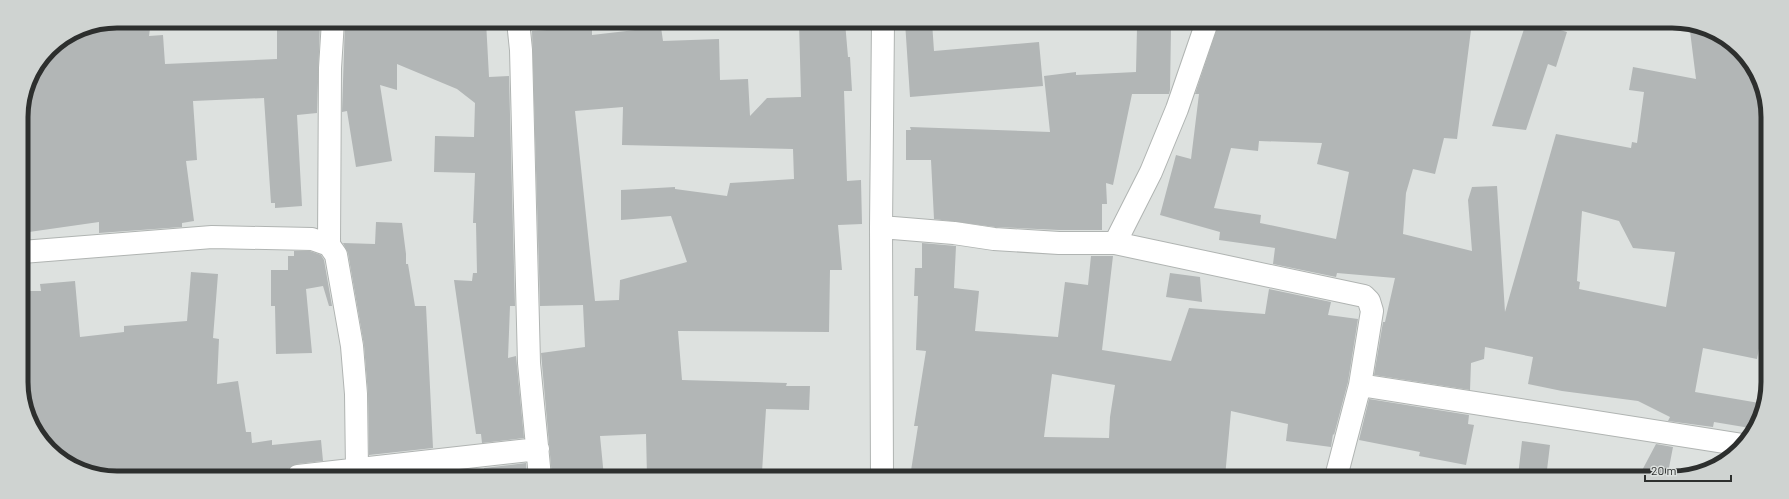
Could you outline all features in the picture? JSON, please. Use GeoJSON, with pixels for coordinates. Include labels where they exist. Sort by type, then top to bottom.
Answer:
{"type":"FeatureCollection","features":[{"type":"Feature","properties":{"kind":"street"},"geometry":{"type":"LineString","coordinates":[[333,28],[330,75],[329,245],[336,255],[352,346],[356,394],[352,471]]}},
{"type":"Feature","properties":{"kind":"street"},"geometry":{"type":"LineString","coordinates":[[519,28],[521,50],[529,363],[540,471]]}},
{"type":"Feature","properties":{"kind":"street"},"geometry":{"type":"LineString","coordinates":[[882,471],[881,227],[883,28]]}},
{"type":"Feature","properties":{"kind":"street"},"geometry":{"type":"LineString","coordinates":[[1115,243],[1151,172],[1177,108],[1205,28]]}},
{"type":"Feature","properties":{"kind":"street"},"geometry":{"type":"LineString","coordinates":[[881,227],[954,234],[994,240],[1059,243],[1115,243],[1364,296],[1372,311],[1360,385],[1338,471]]}},
{"type":"Feature","properties":{"kind":"street"},"geometry":{"type":"LineString","coordinates":[[28,252],[212,237],[312,239],[329,245]]}},
{"type":"Feature","properties":{"kind":"street"},"geometry":{"type":"LineString","coordinates":[[1360,385],[1735,445]]}},
{"type":"Feature","properties":{"kind":"street"},"geometry":{"type":"LineString","coordinates":[[360,471],[538,450]]}},
{"type":"Feature","properties":{"kind":"building"},"geometry":{"type":"Polygon","coordinates":[[[111,28],[150,28],[149,36],[163,35],[165,64],[277,59],[277,28],[320,28],[317,113],[297,115],[302,206],[275,208],[275,203],[271,203],[264,98],[193,101],[197,160],[186,161],[194,221],[182,223],[182,227],[99,233],[99,222],[28,232],[28,111],[31,94],[37,77],[46,63],[58,50],[72,40],[94,31],[111,28]]]}},
{"type":"Feature","properties":{"kind":"building"},"geometry":{"type":"Polygon","coordinates":[[[345,28],[486,28],[489,77],[509,76],[515,306],[510,306],[508,358],[516,356],[524,438],[482,443],[481,434],[476,434],[454,280],[472,281],[473,273],[477,273],[476,223],[473,223],[475,173],[434,172],[435,136],[474,137],[475,103],[457,89],[397,64],[397,90],[380,85],[392,161],[356,167],[347,111],[342,112],[345,28]]]}},
{"type":"Feature","properties":{"kind":"building"},"geometry":{"type":"Polygon","coordinates":[[[592,28],[592,35],[661,28],[663,41],[719,39],[720,80],[748,79],[750,116],[767,98],[801,97],[799,28],[846,28],[848,57],[850,57],[852,91],[844,91],[847,181],[861,180],[862,224],[838,225],[842,270],[830,270],[829,332],[678,331],[682,380],[787,383],[786,386],[810,386],[809,410],[766,409],[762,471],[676,469],[676,471],[647,471],[646,434],[600,436],[603,471],[551,471],[541,353],[585,347],[583,305],[540,306],[532,31],[592,28]],[[623,107],[575,111],[595,301],[619,300],[620,280],[687,262],[671,216],[621,220],[621,190],[675,187],[675,189],[727,196],[730,183],[794,179],[793,149],[622,145],[623,107]]]}},
{"type":"Feature","properties":{"kind":"building"},"geometry":{"type":"Polygon","coordinates":[[[905,28],[932,28],[934,51],[1039,42],[1043,86],[910,97],[905,28]]]}},
{"type":"Feature","properties":{"kind":"building"},"geometry":{"type":"Polygon","coordinates":[[[1137,28],[1171,29],[1170,90],[1169,94],[1132,94],[1113,185],[1106,183],[1107,204],[1102,204],[1102,230],[1059,230],[995,227],[934,219],[931,160],[906,160],[906,130],[911,130],[910,127],[1050,132],[1044,76],[1076,72],[1076,75],[1136,72],[1137,28]]]}},
{"type":"Feature","properties":{"kind":"building"},"geometry":{"type":"Polygon","coordinates":[[[1217,28],[1453,28],[1471,30],[1457,139],[1444,138],[1435,174],[1413,169],[1406,193],[1403,234],[1472,251],[1468,200],[1472,187],[1497,186],[1505,312],[1556,134],[1631,148],[1632,142],[1637,143],[1644,92],[1629,90],[1633,67],[1696,79],[1690,30],[1712,37],[1731,50],[1746,67],[1752,77],[1760,105],[1761,338],[1757,359],[1703,348],[1695,392],[1758,403],[1752,422],[1748,428],[1714,422],[1713,427],[1668,421],[1670,417],[1638,401],[1562,391],[1528,384],[1533,357],[1485,347],[1484,359],[1471,363],[1470,390],[1374,375],[1383,322],[1385,322],[1395,278],[1337,273],[1336,277],[1273,264],[1275,248],[1219,240],[1220,232],[1160,215],[1176,155],[1191,159],[1199,94],[1195,94],[1217,28]],[[1259,141],[1258,151],[1231,148],[1214,208],[1261,215],[1260,223],[1336,239],[1349,172],[1317,164],[1322,143],[1259,141]],[[1582,211],[1577,281],[1580,282],[1579,289],[1666,307],[1675,252],[1633,248],[1619,221],[1582,211]]]}},
{"type":"Feature","properties":{"kind":"building"},"geometry":{"type":"Polygon","coordinates":[[[1524,28],[1554,28],[1567,32],[1556,67],[1548,64],[1526,130],[1492,126],[1524,28]]]}},
{"type":"Feature","properties":{"kind":"building"},"geometry":{"type":"Polygon","coordinates":[[[376,222],[402,223],[406,264],[408,264],[415,306],[426,306],[433,448],[369,455],[368,394],[364,345],[348,253],[343,243],[375,244],[376,222]]]}},
{"type":"Feature","properties":{"kind":"building"},"geometry":{"type":"Polygon","coordinates":[[[922,243],[956,246],[954,288],[979,291],[975,331],[1058,337],[1065,282],[1088,285],[1091,256],[1113,256],[1102,350],[1171,361],[1189,308],[1265,314],[1269,289],[1331,302],[1328,315],[1358,319],[1348,382],[1334,435],[1333,434],[1331,447],[1286,441],[1288,424],[1231,411],[1226,471],[911,471],[918,426],[914,426],[926,351],[916,350],[918,296],[914,296],[915,268],[922,268],[922,243]],[[1052,374],[1044,437],[1109,438],[1110,417],[1115,385],[1052,374]]]}},
{"type":"Feature","properties":{"kind":"building"},"geometry":{"type":"Polygon","coordinates":[[[294,251],[310,251],[321,255],[324,260],[332,306],[329,306],[323,286],[306,289],[312,353],[276,354],[275,306],[271,306],[271,270],[288,270],[288,256],[294,256],[294,251]]]}},
{"type":"Feature","properties":{"kind":"building"},"geometry":{"type":"Polygon","coordinates":[[[191,272],[218,274],[213,338],[219,339],[217,384],[238,381],[246,432],[251,432],[252,443],[272,440],[272,445],[321,440],[323,461],[297,464],[288,469],[268,471],[111,471],[88,466],[72,459],[63,453],[46,436],[35,416],[28,388],[28,291],[41,291],[40,284],[75,281],[80,337],[124,332],[124,326],[187,321],[191,272]]]}},
{"type":"Feature","properties":{"kind":"building"},"geometry":{"type":"Polygon","coordinates":[[[1170,273],[1200,277],[1202,302],[1166,297],[1170,273]]]}},
{"type":"Feature","properties":{"kind":"building"},"geometry":{"type":"Polygon","coordinates":[[[1369,399],[1469,415],[1468,424],[1474,425],[1466,465],[1419,456],[1420,452],[1359,440],[1369,399]]]}},
{"type":"Feature","properties":{"kind":"building"},"geometry":{"type":"Polygon","coordinates":[[[1522,441],[1550,445],[1547,471],[1519,471],[1522,441]]]}},
{"type":"Feature","properties":{"kind":"building"},"geometry":{"type":"Polygon","coordinates":[[[1656,444],[1673,447],[1668,471],[1642,471],[1656,444]]]}},
{"type":"Feature","properties":{"kind":"building"},"geometry":{"type":"Polygon","coordinates":[[[526,463],[527,471],[484,471],[484,468],[526,463]]]}}]}
